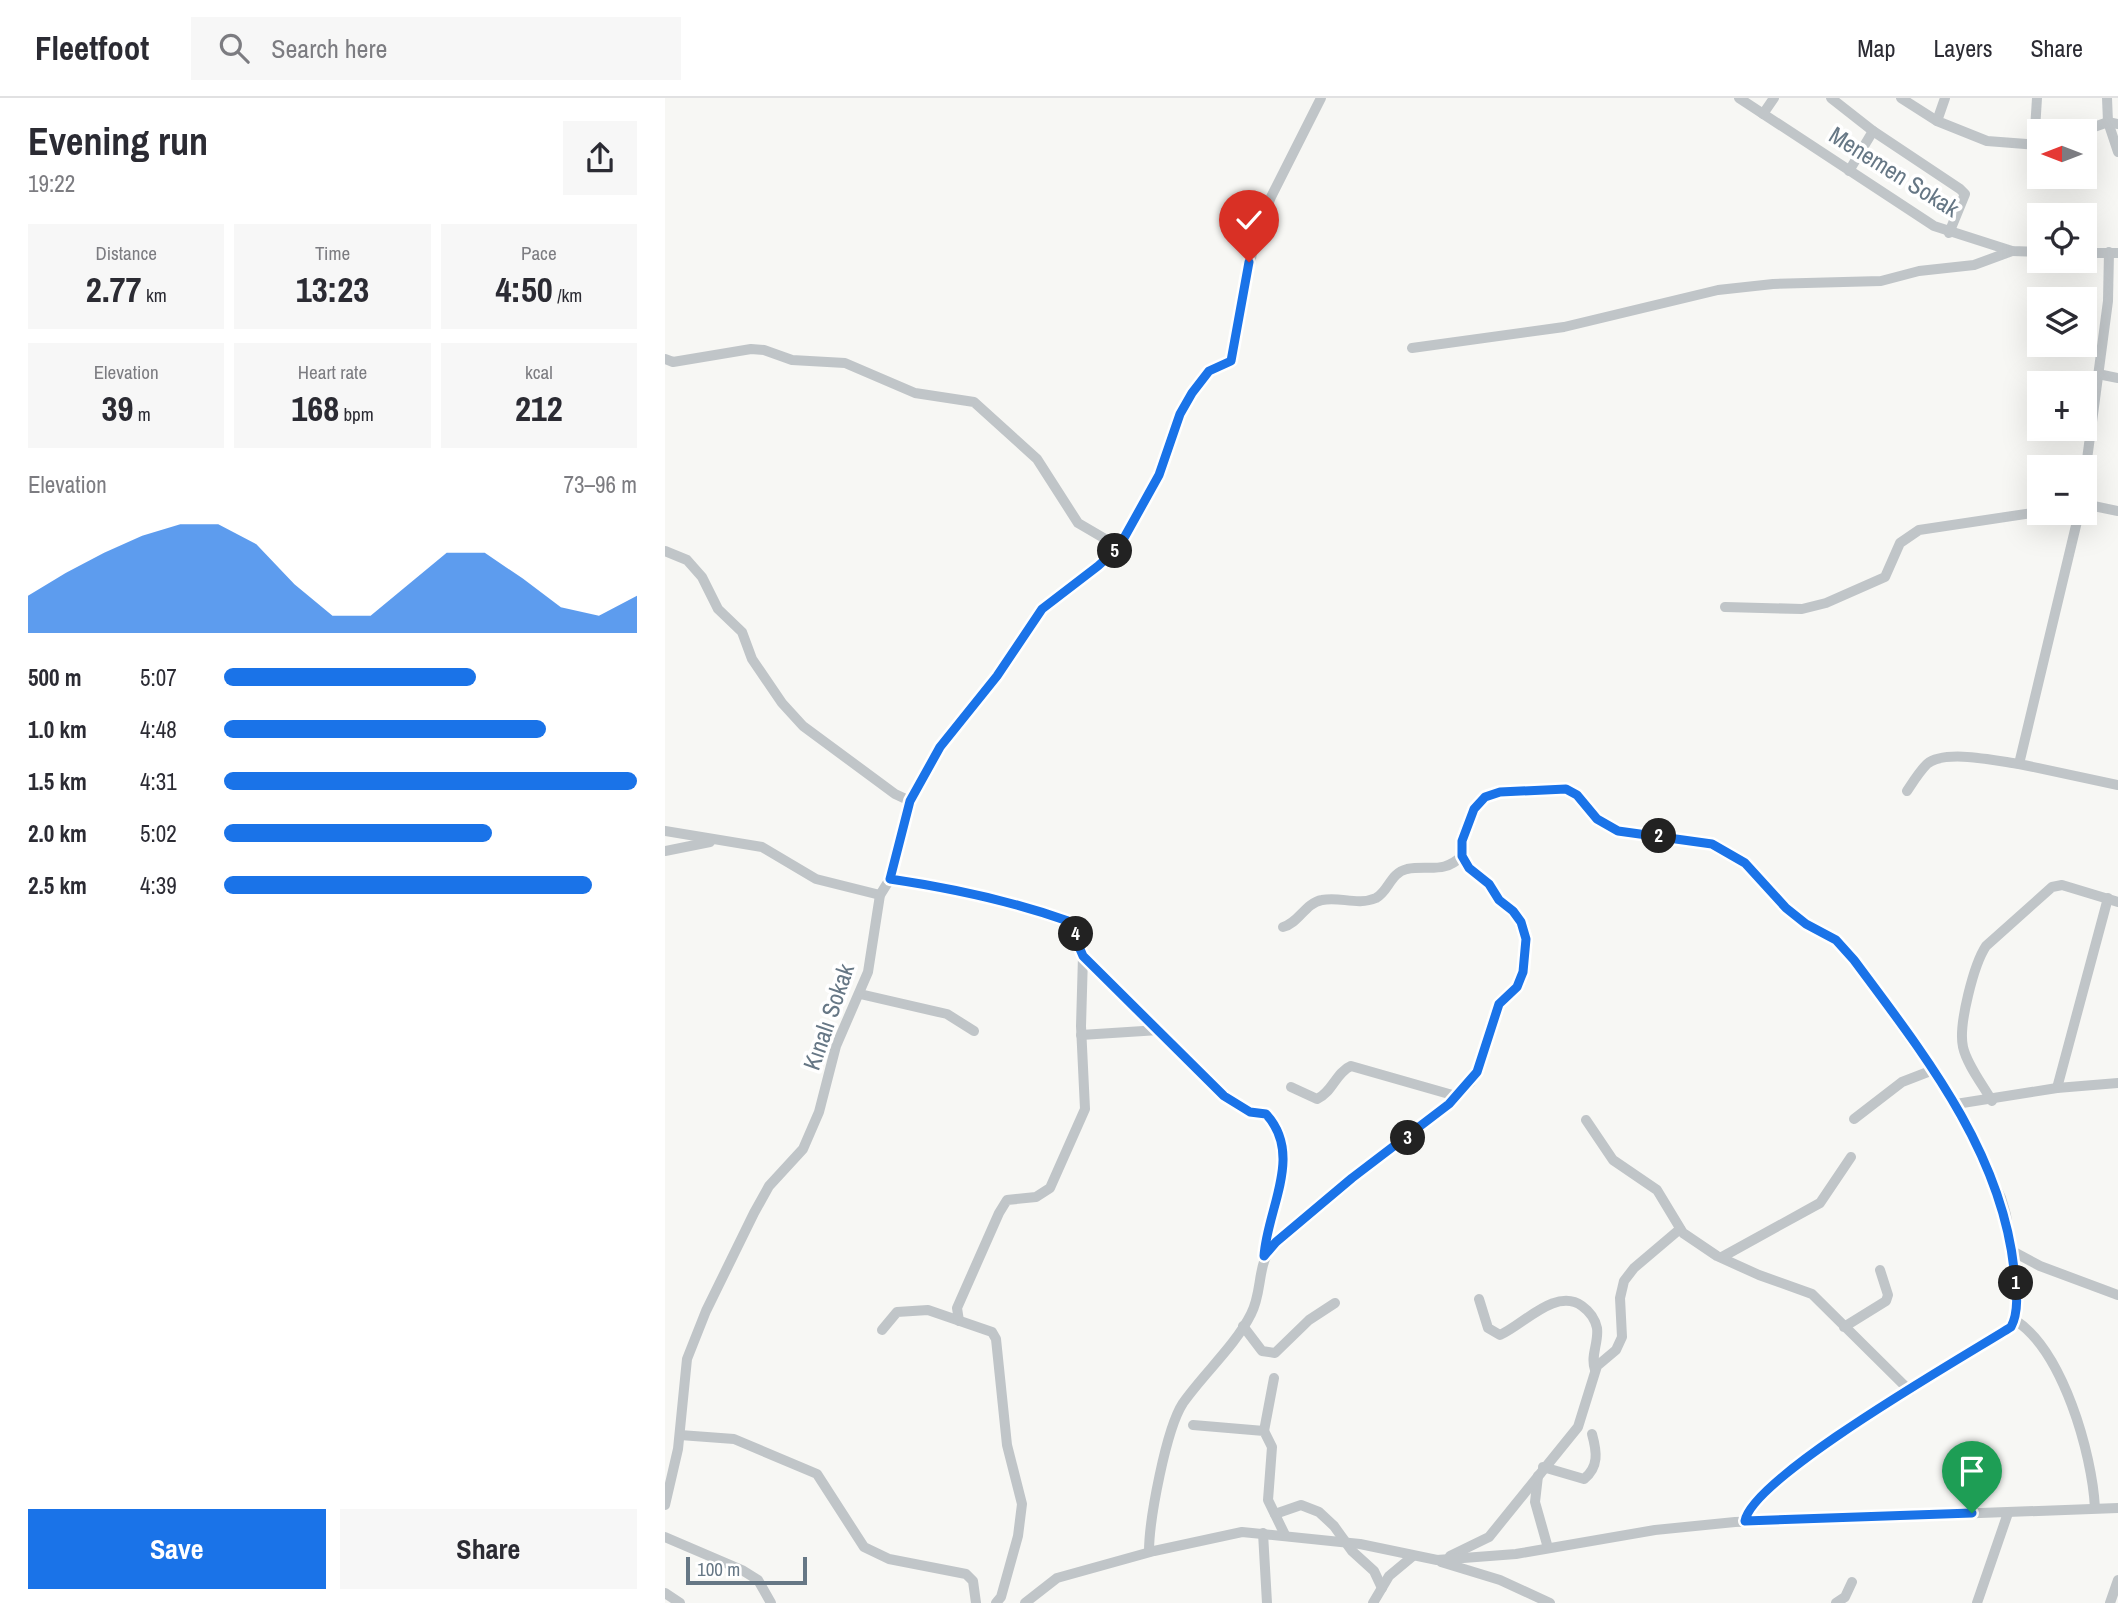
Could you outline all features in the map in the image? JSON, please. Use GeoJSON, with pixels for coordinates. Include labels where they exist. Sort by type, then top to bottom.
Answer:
{"type":"FeatureCollection","features":[{"type":"Feature","properties":{"kind":"street","name":"Kınalı Sokak"},"geometry":{"type":"LineString","coordinates":[[665,1505],[678,1449],[687,1359],[700,1325],[762,1197],[807,1142],[823,1101],[836,1046],[868,972],[880,895],[890,879],[910,801],[940,747],[997,676],[1042,609],[1119,547],[1159,475],[1180,414],[1192,393],[1209,371],[1231,361],[1235,354],[1255,238],[1321,98]]}},
{"type":"Feature","properties":{"kind":"street","name":"Menemen Sokak"},"geometry":{"type":"LineString","coordinates":[[1739,98],[1906,210],[1949,233],[2012,251],[2027,252]]}},
{"type":"Feature","properties":{"kind":"street"},"geometry":{"type":"LineString","coordinates":[[1763,114],[1774,98]]}},
{"type":"Feature","properties":{"kind":"street"},"geometry":{"type":"LineString","coordinates":[[1831,98],[1873,131],[1965,194],[1949,233]]}},
{"type":"Feature","properties":{"kind":"street"},"geometry":{"type":"LineString","coordinates":[[1901,98],[1937,121],[1987,141],[2027,145]]}},
{"type":"Feature","properties":{"kind":"street"},"geometry":{"type":"LineString","coordinates":[[1937,121],[1945,98]]}},
{"type":"Feature","properties":{"kind":"street"},"geometry":{"type":"LineString","coordinates":[[2037,98],[2037,119]]}},
{"type":"Feature","properties":{"kind":"street"},"geometry":{"type":"LineString","coordinates":[[2107,98],[2118,152]]}},
{"type":"Feature","properties":{"kind":"street"},"geometry":{"type":"LineString","coordinates":[[1849,171],[1873,131]]}},
{"type":"Feature","properties":{"kind":"street"},"geometry":{"type":"LineString","coordinates":[[1412,348],[1564,327],[1718,290],[1773,284],[1881,281],[1919,271],[1974,265],[2012,251]]}},
{"type":"Feature","properties":{"kind":"street"},"geometry":{"type":"LineString","coordinates":[[2088,455],[2115,255],[2097,254]]}},
{"type":"Feature","properties":{"kind":"street"},"geometry":{"type":"LineString","coordinates":[[665,359],[673,362],[751,349],[792,360],[845,363],[915,393],[974,402],[1037,459],[1078,523],[1119,547]]}},
{"type":"Feature","properties":{"kind":"street"},"geometry":{"type":"LineString","coordinates":[[2098,374],[2118,378]]}},
{"type":"Feature","properties":{"kind":"street"},"geometry":{"type":"LineString","coordinates":[[2097,507],[2118,511]]}},
{"type":"Feature","properties":{"kind":"street"},"geometry":{"type":"LineString","coordinates":[[1725,607],[1792,610],[1813,607],[1885,578],[1900,543],[1919,530],[2027,515]]}},
{"type":"Feature","properties":{"kind":"street"},"geometry":{"type":"LineString","coordinates":[[2019,764],[2075,525]]}},
{"type":"Feature","properties":{"kind":"street"},"geometry":{"type":"LineString","coordinates":[[665,551],[687,560],[702,577],[718,609],[742,632],[752,659],[782,703],[803,726],[910,801]]}},
{"type":"Feature","properties":{"kind":"street"},"geometry":{"type":"LineString","coordinates":[[1907,791],[1920,772],[1935,759],[1959,757],[2019,764],[2118,785]]}},
{"type":"Feature","properties":{"kind":"street"},"geometry":{"type":"LineString","coordinates":[[1264,1256],[1276,1242],[1352,1178],[1408,1138],[1456,1097],[1477,1072],[1499,1004],[1520,979],[1526,939],[1521,922],[1513,911],[1499,900],[1489,884],[1469,868],[1462,856],[1462,841],[1474,809],[1485,797],[1500,792],[1566,789],[1577,795],[1597,819],[1618,831],[1712,844],[1745,863],[1786,908],[1806,924],[1836,940],[1854,960],[1933,1070],[1956,1104],[2001,1198],[2012,1251],[2016,1288],[2015,1320],[2011,1327],[1815,1449],[1750,1506],[1745,1521]]}},
{"type":"Feature","properties":{"kind":"street"},"geometry":{"type":"LineString","coordinates":[[665,831],[762,847],[816,879],[880,895]]}},
{"type":"Feature","properties":{"kind":"street"},"geometry":{"type":"LineString","coordinates":[[665,851],[715,839]]}},
{"type":"Feature","properties":{"kind":"street"},"geometry":{"type":"LineString","coordinates":[[1283,927],[1313,903],[1323,899],[1363,902],[1373,899],[1379,896],[1399,872],[1445,869],[1462,856]]}},
{"type":"Feature","properties":{"kind":"street"},"geometry":{"type":"LineString","coordinates":[[890,879],[955,888],[1030,907],[1068,921],[1083,956],[1224,1096],[1250,1112],[1266,1114],[1281,1134],[1285,1158],[1264,1256],[1259,1297],[1243,1326],[1177,1416],[1150,1529],[1149,1552]]}},
{"type":"Feature","properties":{"kind":"street"},"geometry":{"type":"LineString","coordinates":[[1991,1101],[1963,1049],[1964,1021],[1979,957],[1986,946],[2052,887],[2062,885],[2113,900],[2057,1088]]}},
{"type":"Feature","properties":{"kind":"street"},"geometry":{"type":"LineString","coordinates":[[959,1321],[957,1308],[999,1213],[1007,1200],[1036,1197],[1050,1188],[1083,1115],[1086,1096],[1081,1035],[1083,956]]}},
{"type":"Feature","properties":{"kind":"street"},"geometry":{"type":"LineString","coordinates":[[860,994],[947,1014],[974,1031]]}},
{"type":"Feature","properties":{"kind":"street"},"geometry":{"type":"LineString","coordinates":[[1081,1035],[1159,1030]]}},
{"type":"Feature","properties":{"kind":"street"},"geometry":{"type":"LineString","coordinates":[[1291,1087],[1317,1099],[1323,1097],[1344,1069],[1351,1066],[1456,1097]]}},
{"type":"Feature","properties":{"kind":"street"},"geometry":{"type":"LineString","coordinates":[[1854,1119],[1902,1082],[1933,1070]]}},
{"type":"Feature","properties":{"kind":"street"},"geometry":{"type":"LineString","coordinates":[[1956,1104],[1991,1101],[2057,1088],[2118,1083]]}},
{"type":"Feature","properties":{"kind":"street"},"geometry":{"type":"LineString","coordinates":[[1586,1120],[1613,1160],[1657,1190],[1680,1229],[1706,1250],[1722,1258],[1812,1294],[1910,1391]]}},
{"type":"Feature","properties":{"kind":"street"},"geometry":{"type":"LineString","coordinates":[[1722,1258],[1820,1203],[1851,1157]]}},
{"type":"Feature","properties":{"kind":"street"},"geometry":{"type":"LineString","coordinates":[[1595,1370],[1616,1350],[1622,1337],[1620,1298],[1626,1275],[1680,1229]]}},
{"type":"Feature","properties":{"kind":"street"},"geometry":{"type":"LineString","coordinates":[[2012,1251],[2040,1266],[2118,1295]]}},
{"type":"Feature","properties":{"kind":"street"},"geometry":{"type":"LineString","coordinates":[[1844,1327],[1887,1301],[1888,1295],[1880,1269]]}},
{"type":"Feature","properties":{"kind":"street"},"geometry":{"type":"LineString","coordinates":[[1437,1560],[1489,1537],[1583,1419],[1595,1370],[1592,1361],[1597,1326],[1592,1315],[1577,1303],[1558,1301],[1500,1335],[1488,1328],[1479,1299]]}},
{"type":"Feature","properties":{"kind":"street"},"geometry":{"type":"LineString","coordinates":[[1243,1326],[1262,1351],[1275,1353],[1309,1320],[1335,1303]]}},
{"type":"Feature","properties":{"kind":"street"},"geometry":{"type":"LineString","coordinates":[[883,1330],[897,1312],[928,1310],[992,1332],[996,1339],[1007,1445],[1022,1504],[1018,1536],[1001,1597],[996,1603]]}},
{"type":"Feature","properties":{"kind":"street"},"geometry":{"type":"LineString","coordinates":[[2015,1320],[2035,1339],[2069,1397],[2094,1488],[2095,1508]]}},
{"type":"Feature","properties":{"kind":"street"},"geometry":{"type":"LineString","coordinates":[[1273,1378],[1264,1431],[1272,1447],[1267,1493],[1285,1535]]}},
{"type":"Feature","properties":{"kind":"street"},"geometry":{"type":"LineString","coordinates":[[1193,1425],[1264,1431]]}},
{"type":"Feature","properties":{"kind":"street"},"geometry":{"type":"LineString","coordinates":[[1540,1470],[1584,1479],[1592,1472],[1597,1459],[1592,1434]]}},
{"type":"Feature","properties":{"kind":"street"},"geometry":{"type":"LineString","coordinates":[[680,1435],[734,1439],[817,1474],[864,1547],[902,1562],[966,1574],[973,1581],[977,1603]]}},
{"type":"Feature","properties":{"kind":"street"},"geometry":{"type":"LineString","coordinates":[[665,1442],[678,1449]]}},
{"type":"Feature","properties":{"kind":"street"},"geometry":{"type":"LineString","coordinates":[[1540,1470],[1535,1502],[1548,1548]]}},
{"type":"Feature","properties":{"kind":"street"},"geometry":{"type":"LineString","coordinates":[[1275,1514],[1301,1505],[1311,1507],[1334,1526],[1346,1544],[1374,1571],[1382,1588]]}},
{"type":"Feature","properties":{"kind":"street"},"geometry":{"type":"LineString","coordinates":[[1437,1560],[1516,1554],[1655,1530],[1745,1521],[2118,1508]]}},
{"type":"Feature","properties":{"kind":"street"},"geometry":{"type":"LineString","coordinates":[[1977,1603],[2008,1513]]}},
{"type":"Feature","properties":{"kind":"street"},"geometry":{"type":"LineString","coordinates":[[1263,1532],[1267,1603]]}},
{"type":"Feature","properties":{"kind":"street"},"geometry":{"type":"LineString","coordinates":[[1032,1601],[1057,1578],[1149,1552],[1230,1534],[1263,1532],[1437,1560],[1500,1580],[1550,1603]]}},
{"type":"Feature","properties":{"kind":"street"},"geometry":{"type":"LineString","coordinates":[[665,1537],[742,1570],[758,1580],[771,1603]]}},
{"type":"Feature","properties":{"kind":"street"},"geometry":{"type":"LineString","coordinates":[[1373,1603],[1389,1577],[1413,1556]]}},
{"type":"Feature","properties":{"kind":"street"},"geometry":{"type":"LineString","coordinates":[[2110,1603],[2118,1580]]}},
{"type":"Feature","properties":{"kind":"street"},"geometry":{"type":"LineString","coordinates":[[1836,1603],[1845,1597],[1852,1582]]}},
{"type":"Feature","properties":{"kind":"street"},"geometry":{"type":"LineString","coordinates":[[665,1593],[680,1603]]}},
{"type":"Feature","properties":{"kind":"route"},"geometry":{"type":"LineString","coordinates":[[1249,262],[1235,354],[1231,361],[1209,371],[1192,393],[1180,414],[1159,475],[1119,547],[1042,609],[997,676],[940,747],[910,801],[890,879],[955,888],[1030,907],[1068,921],[1076,934],[1083,956],[1224,1096],[1250,1112],[1266,1114],[1275,1123],[1281,1134],[1285,1158],[1273,1202],[1264,1256],[1276,1242],[1352,1178],[1408,1138],[1449,1104],[1477,1072],[1499,1004],[1517,987],[1523,972],[1526,939],[1521,922],[1513,911],[1499,900],[1489,884],[1469,868],[1462,856],[1462,841],[1474,809],[1485,797],[1500,792],[1566,789],[1577,795],[1597,819],[1618,831],[1712,844],[1745,863],[1786,908],[1806,924],[1836,940],[1854,960],[1956,1104],[2001,1198],[2012,1251],[2016,1307],[2015,1320],[2011,1327],[1815,1449],[1750,1506],[1745,1521],[1972,1513]]}}]}
